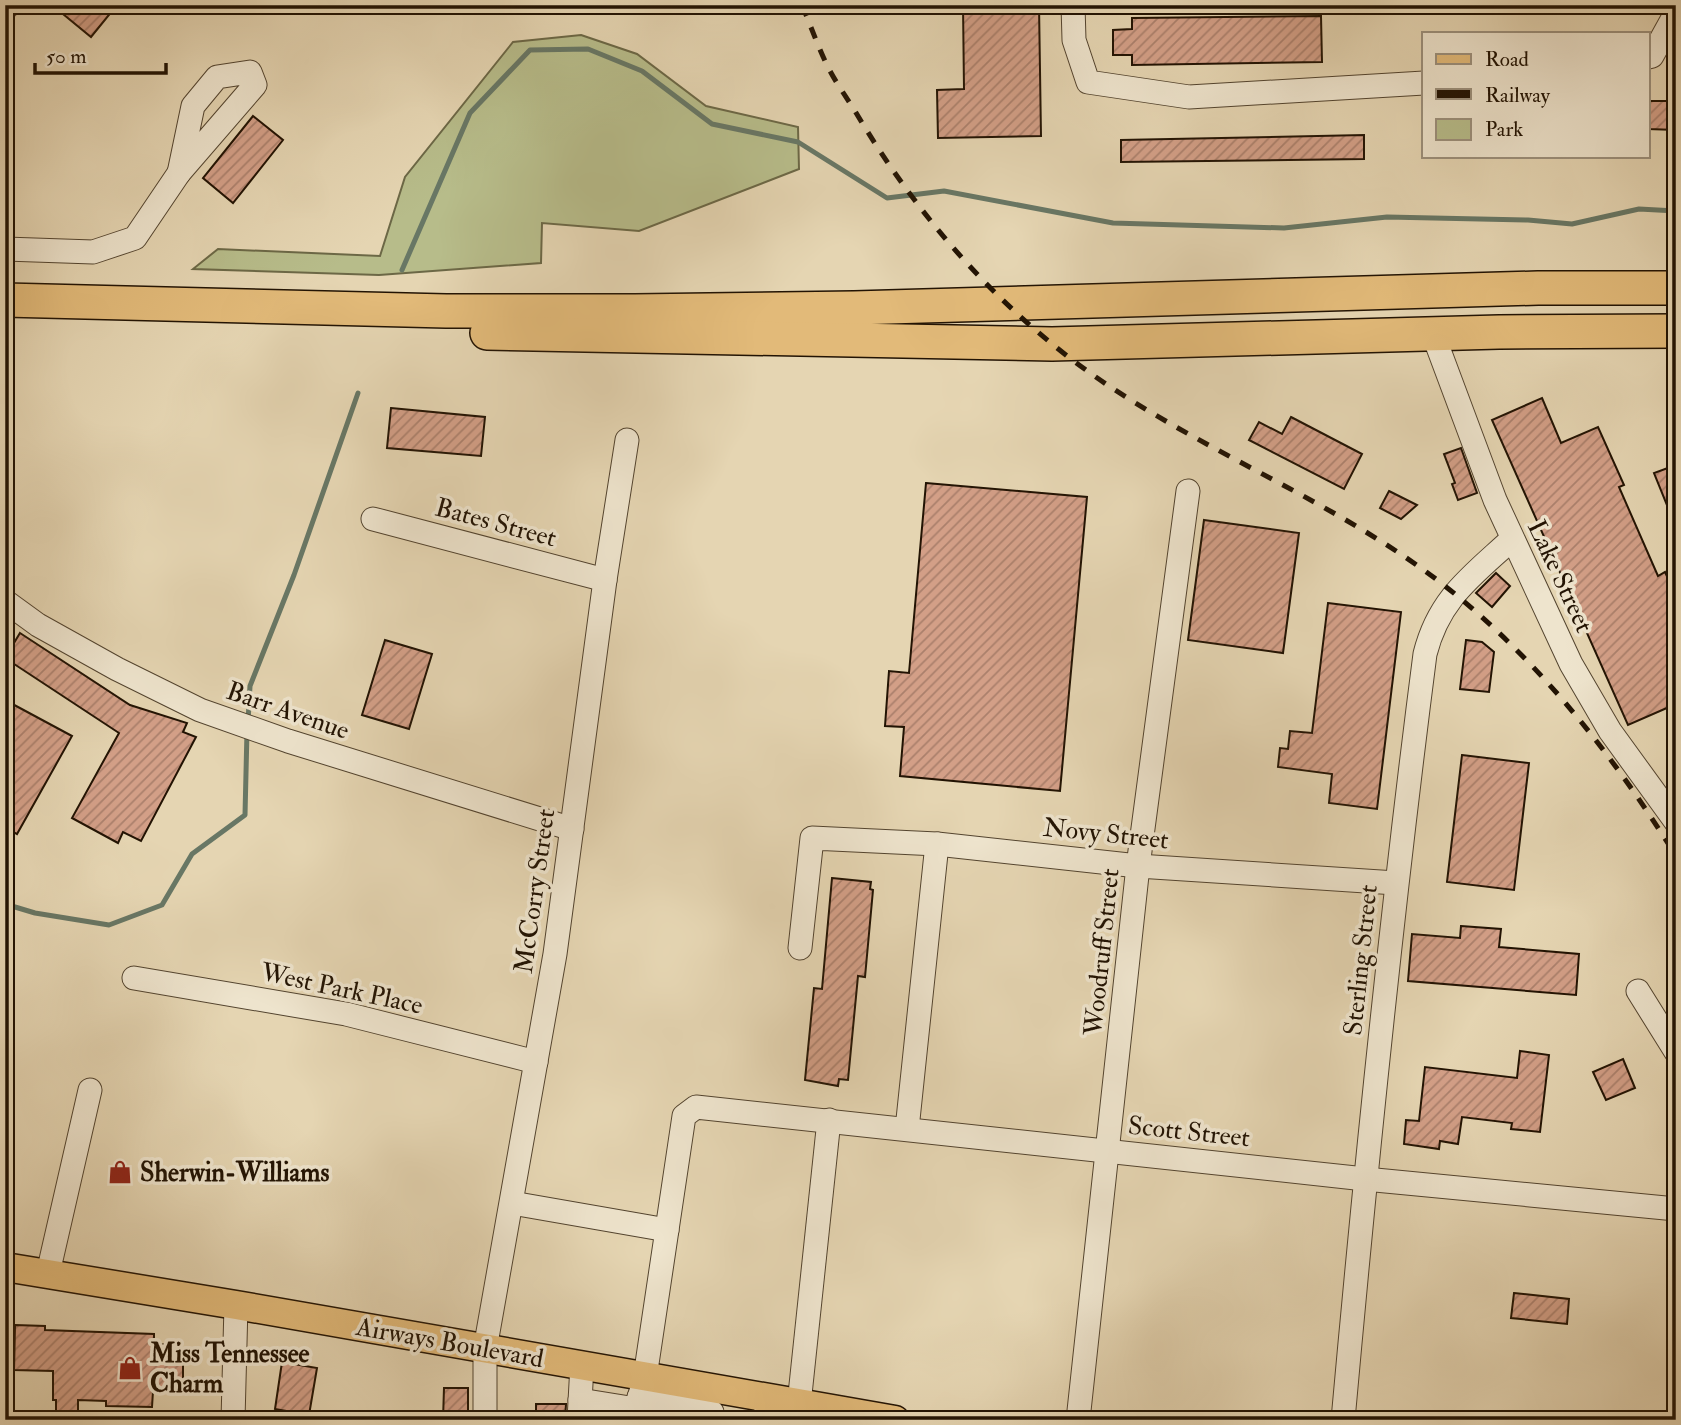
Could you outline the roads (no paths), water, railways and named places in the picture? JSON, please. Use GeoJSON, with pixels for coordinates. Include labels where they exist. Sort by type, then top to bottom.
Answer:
{"type":"FeatureCollection","features":[{"type":"Feature","properties":{"kind":"highway"},"geometry":{"type":"LineString","coordinates":[[5,300],[446,311],[635,311],[854,308],[1538,288],[1676,288]]}},
{"type":"Feature","properties":{"kind":"highway"},"geometry":{"type":"LineString","coordinates":[[5,323],[1052,344],[1676,331]]}},
{"type":"Feature","properties":{"kind":"main road","name":"Airways Boulevard"},"geometry":{"type":"LineString","coordinates":[[5,1267],[582,1366],[639,1401],[766,1409],[799,1404],[895,1420]]}},
{"type":"Feature","properties":{"kind":"street"},"geometry":{"type":"LineString","coordinates":[[5,9],[9,5]]}},
{"type":"Feature","properties":{"kind":"street"},"geometry":{"type":"LineString","coordinates":[[1073,5],[1074,40],[1088,82],[1189,97],[1422,83]]}},
{"type":"Feature","properties":{"kind":"street"},"geometry":{"type":"LineString","coordinates":[[1650,56],[1673,18],[1674,5]]}},
{"type":"Feature","properties":{"kind":"street"},"geometry":{"type":"LineString","coordinates":[[5,248],[93,252],[135,238],[179,173]]}},
{"type":"Feature","properties":{"kind":"street","name":"Lake Street"},"geometry":{"type":"LineString","coordinates":[[1433,334],[1495,500],[1571,664],[1610,731],[1676,822]]}},
{"type":"Feature","properties":{"kind":"street","name":"McCorry Street"},"geometry":{"type":"LineString","coordinates":[[485,1420],[485,1349],[555,954],[605,580],[627,440]]}},
{"type":"Feature","properties":{"kind":"street","name":"Woodruff Street"},"geometry":{"type":"LineString","coordinates":[[1078,1420],[1138,866],[1188,491]]}},
{"type":"Feature","properties":{"kind":"street","name":"Bates Street"},"geometry":{"type":"LineString","coordinates":[[373,519],[605,580]]}},
{"type":"Feature","properties":{"kind":"street","name":"Sterling Street"},"geometry":{"type":"LineString","coordinates":[[1343,1420],[1396,883],[1425,654],[1431,631],[1454,593],[1513,539]]}},
{"type":"Feature","properties":{"kind":"street","name":"Barr Avenue"},"geometry":{"type":"LineString","coordinates":[[5,601],[38,625],[117,669],[200,710],[261,732],[572,829]]}},
{"type":"Feature","properties":{"kind":"street","name":"Novy Street"},"geometry":{"type":"LineString","coordinates":[[800,948],[812,838],[937,844],[1138,866],[1396,883]]}},
{"type":"Feature","properties":{"kind":"street"},"geometry":{"type":"LineString","coordinates":[[907,1129],[937,844]]}},
{"type":"Feature","properties":{"kind":"street","name":"West Park Place"},"geometry":{"type":"LineString","coordinates":[[134,978],[346,1014],[536,1062]]}},
{"type":"Feature","properties":{"kind":"street"},"geometry":{"type":"LineString","coordinates":[[1638,991],[1676,1052]]}},
{"type":"Feature","properties":{"kind":"street"},"geometry":{"type":"LineString","coordinates":[[48,1273],[90,1090]]}},
{"type":"Feature","properties":{"kind":"street","name":"Scott Street"},"geometry":{"type":"LineString","coordinates":[[667,1230],[684,1116],[696,1107],[1676,1209]]}},
{"type":"Feature","properties":{"kind":"street"},"geometry":{"type":"LineString","coordinates":[[799,1404],[829,1120]]}},
{"type":"Feature","properties":{"kind":"street"},"geometry":{"type":"LineString","coordinates":[[512,1203],[667,1230],[639,1401],[579,1410],[582,1366]]}},
{"type":"Feature","properties":{"kind":"street"},"geometry":{"type":"LineString","coordinates":[[233,1420],[236,1305]]}},
{"type":"Feature","properties":{"kind":"waterway"},"geometry":{"type":"LineString","coordinates":[[402,270],[470,113],[530,50],[588,49],[642,71],[712,124],[798,142],[887,198],[944,191],[1113,223],[1284,228],[1387,217],[1528,220],[1572,224],[1639,209],[1676,211]]}},
{"type":"Feature","properties":{"kind":"waterway"},"geometry":{"type":"LineString","coordinates":[[248,722],[250,686],[294,575],[358,393]]}},
{"type":"Feature","properties":{"kind":"waterway"},"geometry":{"type":"LineString","coordinates":[[5,904],[35,913],[109,925],[162,905],[192,854],[245,815],[247,731]]}},
{"type":"Feature","properties":{"kind":"railway"},"geometry":{"type":"LineString","coordinates":[[802,5],[829,69],[880,152],[937,229],[1001,299],[1073,361],[1112,388],[1374,537],[1455,594],[1518,652],[1576,716],[1603,749],[1676,856]]}},
{"type":"Feature","properties":{"kind":"place","name":"Sherwin-Williams"},"geometry":{"type":"Point","coordinates":[120,1172]}},
{"type":"Feature","properties":{"kind":"place","name":"Miss Tennessee Charm"},"geometry":{"type":"Point","coordinates":[130,1368]}}]}
